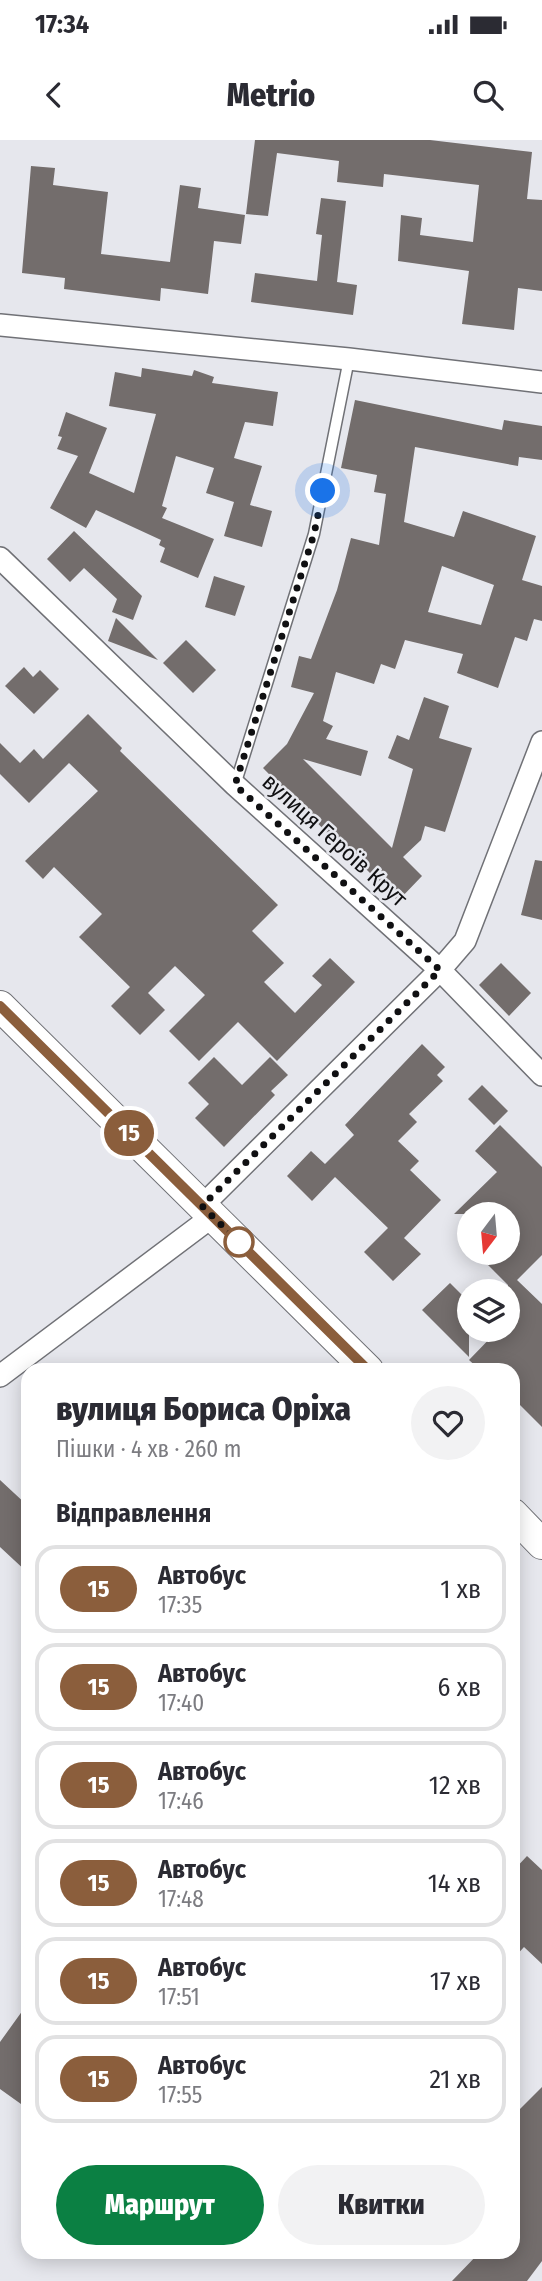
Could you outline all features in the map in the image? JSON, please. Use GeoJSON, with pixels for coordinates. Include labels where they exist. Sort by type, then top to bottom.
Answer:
{"type":"FeatureCollection","features":[{"type":"Feature","properties":{"kind":"street"},"geometry":{"type":"LineString","coordinates":[[0,325],[349,359],[542,382]]}},
{"type":"Feature","properties":{"kind":"street","name":"вулиця Героїв Крут"},"geometry":{"type":"LineString","coordinates":[[0,558],[235,785],[440,970],[542,1075]]}},
{"type":"Feature","properties":{"kind":"street"},"geometry":{"type":"LineString","coordinates":[[0,1376],[208,1211],[465,941],[542,742]]}},
{"type":"Feature","properties":{"kind":"street"},"geometry":{"type":"LineString","coordinates":[[0,1006],[361,1363]]}},
{"type":"Feature","properties":{"kind":"street"},"geometry":{"type":"LineString","coordinates":[[520,1521],[542,1544]]}},
{"type":"Feature","properties":{"kind":"lane"},"geometry":{"type":"LineString","coordinates":[[235,785],[314,534],[349,359]]}},
{"type":"Feature","properties":{"kind":"building"},"geometry":{"type":"Polygon","coordinates":[[[255,140],[430,140],[532,152],[527,199],[542,200],[542,291],[518,288],[514,330],[462,324],[469,271],[398,261],[401,215],[422,218],[420,235],[473,242],[479,185],[384,174],[383,187],[337,182],[339,161],[277,153],[268,216],[246,214],[255,140]]]}},
{"type":"Feature","properties":{"kind":"building"},"geometry":{"type":"Polygon","coordinates":[[[31,166],[55,168],[53,185],[108,192],[101,254],[170,262],[180,185],[201,188],[198,208],[245,215],[241,244],[214,241],[208,294],[161,288],[160,301],[64,289],[65,278],[22,273],[31,166]]]}},
{"type":"Feature","properties":{"kind":"building"},"geometry":{"type":"Polygon","coordinates":[[[321,198],[346,201],[337,282],[357,285],[353,315],[251,302],[255,273],[317,281],[322,235],[316,234],[321,198]]]}},
{"type":"Feature","properties":{"kind":"building"},"geometry":{"type":"Polygon","coordinates":[[[142,368],[192,376],[194,370],[214,377],[212,383],[278,392],[273,426],[245,422],[234,458],[262,466],[250,505],[272,511],[262,547],[224,536],[234,502],[206,493],[214,468],[176,456],[162,506],[167,508],[162,518],[214,539],[198,578],[160,562],[165,548],[159,545],[161,540],[96,510],[86,528],[50,508],[78,456],[57,449],[62,437],[58,436],[66,412],[107,428],[89,473],[134,493],[156,414],[109,406],[115,372],[141,377],[142,368]]]}},
{"type":"Feature","properties":{"kind":"building"},"geometry":{"type":"Polygon","coordinates":[[[355,400],[502,430],[504,420],[542,426],[542,460],[519,457],[518,466],[415,447],[404,522],[454,537],[463,511],[536,536],[522,580],[542,586],[542,621],[534,619],[527,641],[515,637],[498,688],[457,673],[463,654],[405,640],[395,669],[381,664],[374,684],[336,672],[323,721],[333,726],[326,739],[368,751],[361,776],[303,759],[392,848],[413,769],[388,758],[397,735],[409,740],[424,697],[449,706],[439,738],[472,748],[445,832],[425,826],[421,840],[403,857],[422,876],[398,901],[263,768],[287,744],[314,693],[291,687],[299,656],[311,659],[337,590],[351,538],[379,545],[386,494],[374,492],[377,475],[341,468],[355,400]],[[442,566],[428,612],[481,625],[494,585],[442,566]]]}},
{"type":"Feature","properties":{"kind":"building"},"geometry":{"type":"Polygon","coordinates":[[[74,531],[142,596],[133,620],[112,612],[117,599],[84,568],[70,582],[47,559],[74,531]]]}},
{"type":"Feature","properties":{"kind":"building"},"geometry":{"type":"Polygon","coordinates":[[[214,576],[245,586],[235,616],[205,607],[214,576]]]}},
{"type":"Feature","properties":{"kind":"building"},"geometry":{"type":"Polygon","coordinates":[[[116,618],[158,660],[108,641],[116,618]]]}},
{"type":"Feature","properties":{"kind":"building"},"geometry":{"type":"Polygon","coordinates":[[[186,640],[216,670],[193,693],[163,663],[186,640]]]}},
{"type":"Feature","properties":{"kind":"building"},"geometry":{"type":"Polygon","coordinates":[[[24,667],[33,677],[40,670],[59,689],[34,714],[5,686],[24,667]]]}},
{"type":"Feature","properties":{"kind":"building"},"geometry":{"type":"Polygon","coordinates":[[[88,714],[122,748],[120,751],[278,905],[252,931],[284,963],[264,982],[295,1013],[322,985],[312,976],[330,958],[355,982],[277,1061],[238,1022],[199,1061],[169,1031],[205,995],[175,966],[148,993],[165,1010],[140,1035],[111,1006],[130,987],[79,937],[102,914],[54,867],[43,879],[25,861],[98,791],[69,763],[29,803],[0,774],[0,743],[20,763],[34,749],[43,759],[88,714]]]}},
{"type":"Feature","properties":{"kind":"building"},"geometry":{"type":"Polygon","coordinates":[[[535,860],[542,861],[542,920],[521,915],[535,860]]]}},
{"type":"Feature","properties":{"kind":"building"},"geometry":{"type":"Polygon","coordinates":[[[501,963],[531,993],[509,1016],[479,985],[501,963]]]}},
{"type":"Feature","properties":{"kind":"building"},"geometry":{"type":"Polygon","coordinates":[[[422,1044],[445,1067],[437,1075],[443,1081],[409,1114],[417,1122],[398,1141],[419,1161],[410,1170],[441,1200],[404,1238],[421,1254],[393,1281],[364,1252],[388,1228],[335,1177],[312,1201],[287,1176],[311,1151],[325,1164],[354,1135],[345,1125],[422,1044]]]}},
{"type":"Feature","properties":{"kind":"building"},"geometry":{"type":"Polygon","coordinates":[[[214,1057],[242,1085],[270,1057],[288,1075],[271,1091],[275,1095],[224,1147],[195,1118],[209,1104],[188,1083],[214,1057]]]}},
{"type":"Feature","properties":{"kind":"building"},"geometry":{"type":"Polygon","coordinates":[[[482,1085],[508,1111],[494,1125],[468,1099],[482,1085]]]}},
{"type":"Feature","properties":{"kind":"building"},"geometry":{"type":"Polygon","coordinates":[[[500,1125],[542,1167],[542,1255],[518,1279],[502,1279],[488,1265],[520,1265],[520,1202],[466,1202],[497,1172],[475,1151],[500,1125]]]}},
{"type":"Feature","properties":{"kind":"building"},"geometry":{"type":"Polygon","coordinates":[[[450,1283],[457,1290],[457,1342],[469,1342],[469,1357],[422,1310],[450,1283]]]}},
{"type":"Feature","properties":{"kind":"building"},"geometry":{"type":"Polygon","coordinates":[[[520,1283],[542,1304],[542,1427],[520,1405],[520,1363],[472,1363],[469,1360],[486,1342],[520,1342],[520,1283]]]}},
{"type":"Feature","properties":{"kind":"building"},"geometry":{"type":"Polygon","coordinates":[[[0,1480],[21,1500],[21,1566],[0,1547],[0,1480]]]}},
{"type":"Feature","properties":{"kind":"building"},"geometry":{"type":"Polygon","coordinates":[[[527,1856],[542,1870],[542,1964],[524,1947],[520,1951],[520,1864],[527,1856]]]}},
{"type":"Feature","properties":{"kind":"building"},"geometry":{"type":"Polygon","coordinates":[[[21,2013],[21,2104],[0,2089],[0,2042],[21,2013]]]}},
{"type":"Feature","properties":{"kind":"building"},"geometry":{"type":"Polygon","coordinates":[[[542,2087],[542,2261],[527,2281],[452,2281],[473,2259],[520,2259],[520,2109],[542,2087]]]}},
{"type":"Feature","properties":{"kind":"bus line","name":"15"},"geometry":{"type":"LineString","coordinates":[[0,1006],[361,1363]]}},
{"type":"Feature","properties":{"kind":"route"},"geometry":{"type":"LineString","coordinates":[[239,1242],[202,1206],[440,970],[235,785],[314,534],[323,491]]}}]}
